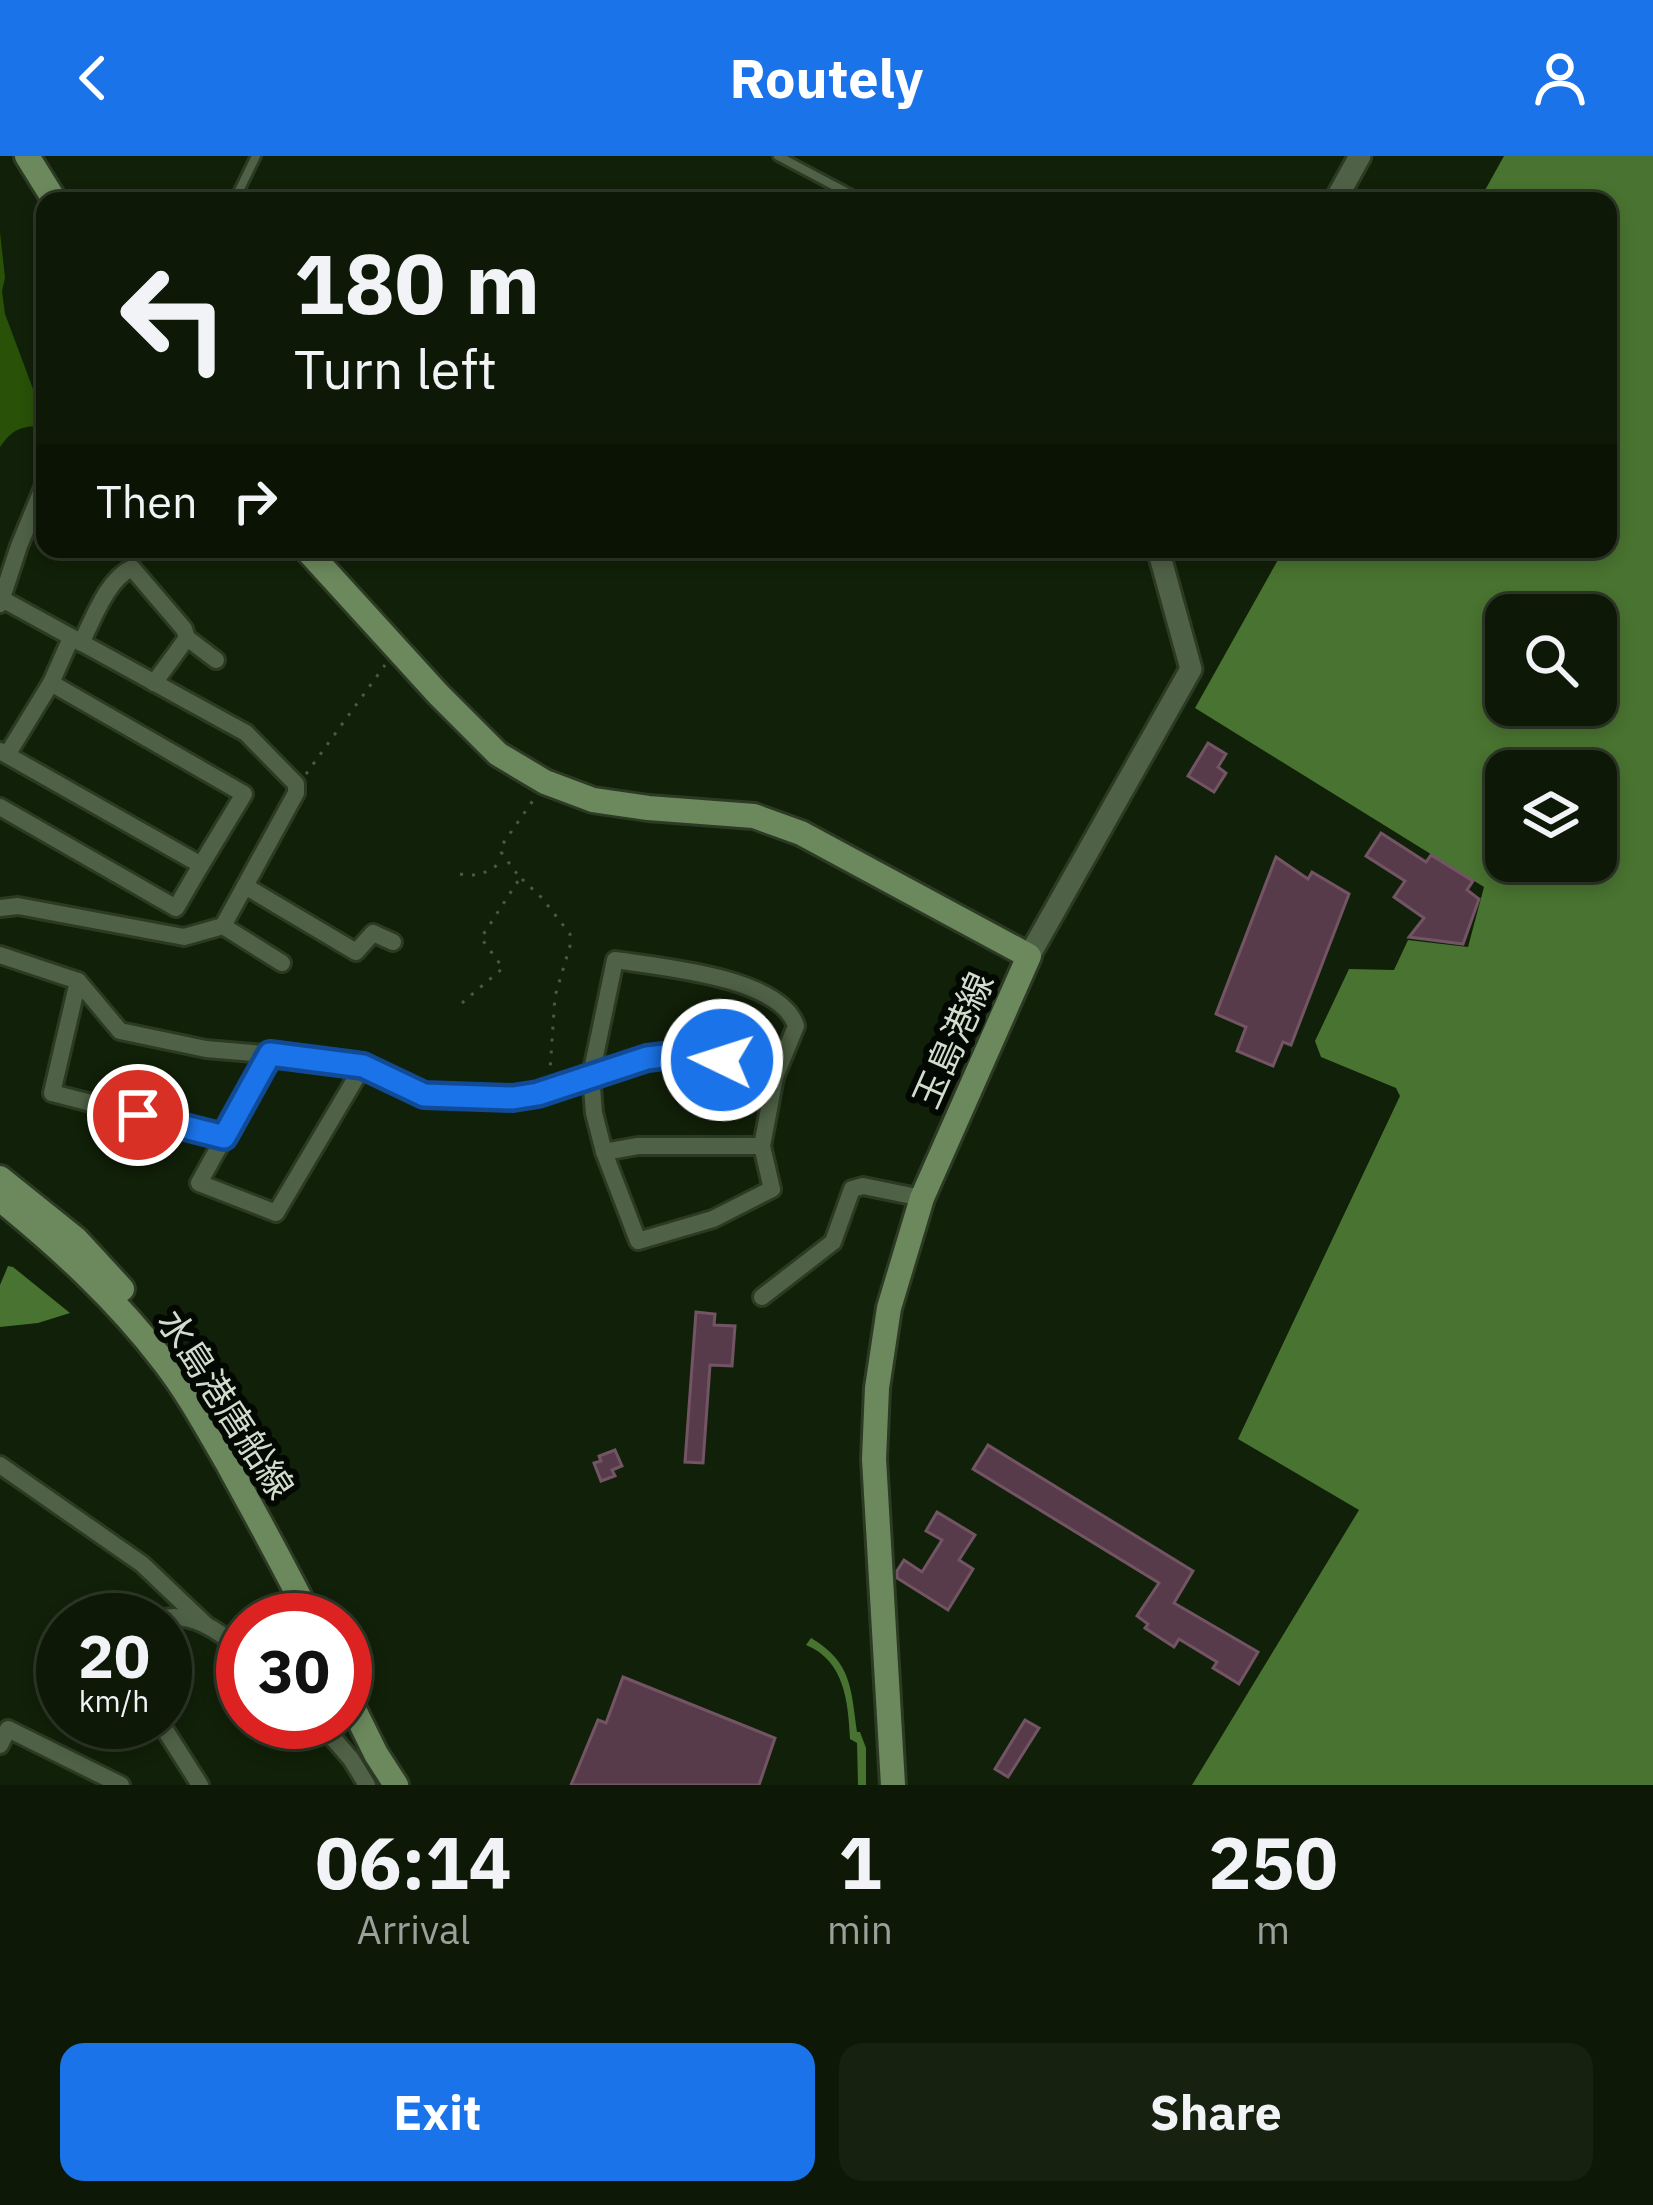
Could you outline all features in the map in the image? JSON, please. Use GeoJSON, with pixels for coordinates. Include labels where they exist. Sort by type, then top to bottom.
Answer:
{"type":"FeatureCollection","features":[{"type":"Feature","properties":{"kind":"main road"},"geometry":{"type":"LineString","coordinates":[[27,156],[49,192]]}},
{"type":"Feature","properties":{"kind":"main road","name":"玉島港線"},"geometry":{"type":"LineString","coordinates":[[314,558],[498,754],[545,782],[593,800],[754,816],[801,833],[1029,956],[922,1198],[889,1308],[877,1388],[874,1460],[893,1785]]}},
{"type":"Feature","properties":{"kind":"main road"},"geometry":{"type":"LineString","coordinates":[[0,1178],[76,1239],[144,1311],[179,1360],[198,1413]]}},
{"type":"Feature","properties":{"kind":"main road","name":"水島港唐船線"},"geometry":{"type":"LineString","coordinates":[[0,1199],[67,1254],[166,1364],[297,1593]]}},
{"type":"Feature","properties":{"kind":"main road"},"geometry":{"type":"LineString","coordinates":[[0,1219],[61,1270],[152,1371],[198,1413]]}},
{"type":"Feature","properties":{"kind":"main road"},"geometry":{"type":"LineString","coordinates":[[372,1746],[396,1785]]}},
{"type":"Feature","properties":{"kind":"street"},"geometry":{"type":"LineString","coordinates":[[1340,192],[1360,156]]}},
{"type":"Feature","properties":{"kind":"street"},"geometry":{"type":"LineString","coordinates":[[0,908],[18,906],[184,937],[223,926],[296,793],[296,784],[245,733],[1,601],[36,505]]}},
{"type":"Feature","properties":{"kind":"street"},"geometry":{"type":"LineString","coordinates":[[1029,956],[1191,669],[1160,558]]}},
{"type":"Feature","properties":{"kind":"street"},"geometry":{"type":"LineString","coordinates":[[201,866],[3,753],[122,572],[132,568],[187,638],[216,660]]}},
{"type":"Feature","properties":{"kind":"street"},"geometry":{"type":"LineString","coordinates":[[154,683],[187,638]]}},
{"type":"Feature","properties":{"kind":"street"},"geometry":{"type":"LineString","coordinates":[[0,807],[176,908],[244,794],[51,683]]}},
{"type":"Feature","properties":{"kind":"street"},"geometry":{"type":"LineString","coordinates":[[245,886],[356,952],[373,933],[393,942]]}},
{"type":"Feature","properties":{"kind":"street"},"geometry":{"type":"LineString","coordinates":[[223,926],[283,963]]}},
{"type":"Feature","properties":{"kind":"street"},"geometry":{"type":"LineString","coordinates":[[0,956],[78,981],[120,1031],[206,1049],[363,1066],[424,1095],[513,1098],[546,1092],[647,1058],[673,1055],[722,1060],[776,1077]]}},
{"type":"Feature","properties":{"kind":"street"},"geometry":{"type":"LineString","coordinates":[[616,960],[729,979],[778,1003],[793,1015],[796,1026],[776,1077],[762,1146],[772,1189],[713,1220],[638,1241],[604,1152],[591,1075],[616,960]]}},
{"type":"Feature","properties":{"kind":"street"},"geometry":{"type":"LineString","coordinates":[[78,981],[52,1093],[224,1137]]}},
{"type":"Feature","properties":{"kind":"street"},"geometry":{"type":"LineString","coordinates":[[270,1054],[199,1183],[276,1213],[363,1066]]}},
{"type":"Feature","properties":{"kind":"street"},"geometry":{"type":"LineString","coordinates":[[604,1152],[638,1146],[762,1146]]}},
{"type":"Feature","properties":{"kind":"street"},"geometry":{"type":"LineString","coordinates":[[762,1297],[833,1242],[852,1190],[863,1186],[922,1198]]}},
{"type":"Feature","properties":{"kind":"street"},"geometry":{"type":"LineString","coordinates":[[0,1465],[142,1564],[205,1624]]}},
{"type":"Feature","properties":{"kind":"street"},"geometry":{"type":"LineString","coordinates":[[192,1620],[216,1630]]}},
{"type":"Feature","properties":{"kind":"street"},"geometry":{"type":"LineString","coordinates":[[0,1745],[8,1729],[122,1785]]}},
{"type":"Feature","properties":{"kind":"street"},"geometry":{"type":"LineString","coordinates":[[177,1749],[200,1785]]}},
{"type":"Feature","properties":{"kind":"street"},"geometry":{"type":"LineString","coordinates":[[342,1749],[367,1785]]}},
{"type":"Feature","properties":{"kind":"lane"},"geometry":{"type":"LineString","coordinates":[[238,192],[256,156]]}},
{"type":"Feature","properties":{"kind":"lane"},"geometry":{"type":"LineString","coordinates":[[778,156],[846,192]]}},
{"type":"Feature","properties":{"kind":"path"},"geometry":{"type":"LineString","coordinates":[[296,784],[396,649]]}},
{"type":"Feature","properties":{"kind":"path"},"geometry":{"type":"LineString","coordinates":[[545,782],[501,852],[559,917],[571,938],[555,996],[546,1092]]}},
{"type":"Feature","properties":{"kind":"path"},"geometry":{"type":"LineString","coordinates":[[460,874],[489,872],[506,859]]}},
{"type":"Feature","properties":{"kind":"path"},"geometry":{"type":"LineString","coordinates":[[462,1004],[503,968],[481,938],[520,878]]}},
{"type":"Feature","properties":{"kind":"shaded area"},"geometry":{"type":"Polygon","coordinates":[[[1504,156],[1653,156],[1653,1785],[1192,1785],[1359,1510],[1238,1439],[1400,1096],[1396,1088],[1321,1057],[1315,1041],[1349,969],[1394,970],[1408,940],[1468,947],[1484,887],[1195,708],[1279,558],[1617,558],[1617,192],[1484,192],[1504,156]]]}},
{"type":"Feature","properties":{"kind":"shaded area"},"geometry":{"type":"Polygon","coordinates":[[[0,232],[5,314],[36,397],[36,427],[19,429],[0,447],[0,232]]]}},
{"type":"Feature","properties":{"kind":"shaded area"},"geometry":{"type":"Polygon","coordinates":[[[8,1266],[70,1313],[0,1327],[0,1285],[8,1266]]]}},
{"type":"Feature","properties":{"kind":"shaded area"},"geometry":{"type":"Polygon","coordinates":[[[811,1638],[835,1657],[847,1678],[857,1732],[866,1748],[866,1785],[858,1785],[857,1743],[850,1739],[842,1684],[829,1661],[806,1645],[811,1638]]]}},
{"type":"Feature","properties":{"kind":"building"},"geometry":{"type":"Polygon","coordinates":[[[1208,743],[1226,754],[1218,767],[1226,773],[1214,792],[1188,776],[1208,743]]]}},
{"type":"Feature","properties":{"kind":"building"},"geometry":{"type":"Polygon","coordinates":[[[1381,833],[1426,862],[1431,855],[1473,881],[1467,890],[1479,899],[1463,944],[1409,937],[1424,918],[1394,897],[1405,881],[1366,856],[1381,833]]]}},
{"type":"Feature","properties":{"kind":"building"},"geometry":{"type":"Polygon","coordinates":[[[1276,857],[1308,879],[1312,872],[1349,894],[1291,1045],[1283,1042],[1273,1066],[1237,1051],[1246,1027],[1216,1014],[1276,857]]]}},
{"type":"Feature","properties":{"kind":"building"},"geometry":{"type":"Polygon","coordinates":[[[696,1312],[715,1314],[714,1325],[735,1326],[732,1366],[710,1365],[703,1463],[685,1462],[696,1312]]]}},
{"type":"Feature","properties":{"kind":"building"},"geometry":{"type":"Polygon","coordinates":[[[988,1445],[1193,1571],[1174,1603],[1258,1652],[1239,1684],[1213,1668],[1217,1662],[1179,1639],[1174,1647],[1145,1628],[1148,1624],[1137,1616],[1159,1583],[973,1469],[988,1445]]]}},
{"type":"Feature","properties":{"kind":"building"},"geometry":{"type":"Polygon","coordinates":[[[615,1450],[622,1466],[612,1470],[615,1476],[601,1481],[594,1463],[615,1450]]]}},
{"type":"Feature","properties":{"kind":"building"},"geometry":{"type":"Polygon","coordinates":[[[937,1512],[975,1535],[959,1560],[973,1569],[948,1610],[897,1578],[904,1560],[922,1572],[942,1540],[926,1531],[937,1512]]]}},
{"type":"Feature","properties":{"kind":"building"},"geometry":{"type":"Polygon","coordinates":[[[623,1677],[775,1738],[759,1785],[571,1785],[598,1720],[606,1723],[623,1677]]]}},
{"type":"Feature","properties":{"kind":"building"},"geometry":{"type":"Polygon","coordinates":[[[1025,1720],[1039,1728],[1008,1777],[995,1769],[1025,1720]]]}},
{"type":"Feature","properties":{"kind":"route"},"geometry":{"type":"LineString","coordinates":[[138,1115],[224,1137],[270,1054],[363,1066],[424,1095],[513,1098],[647,1058],[673,1055],[722,1060]]}}]}
